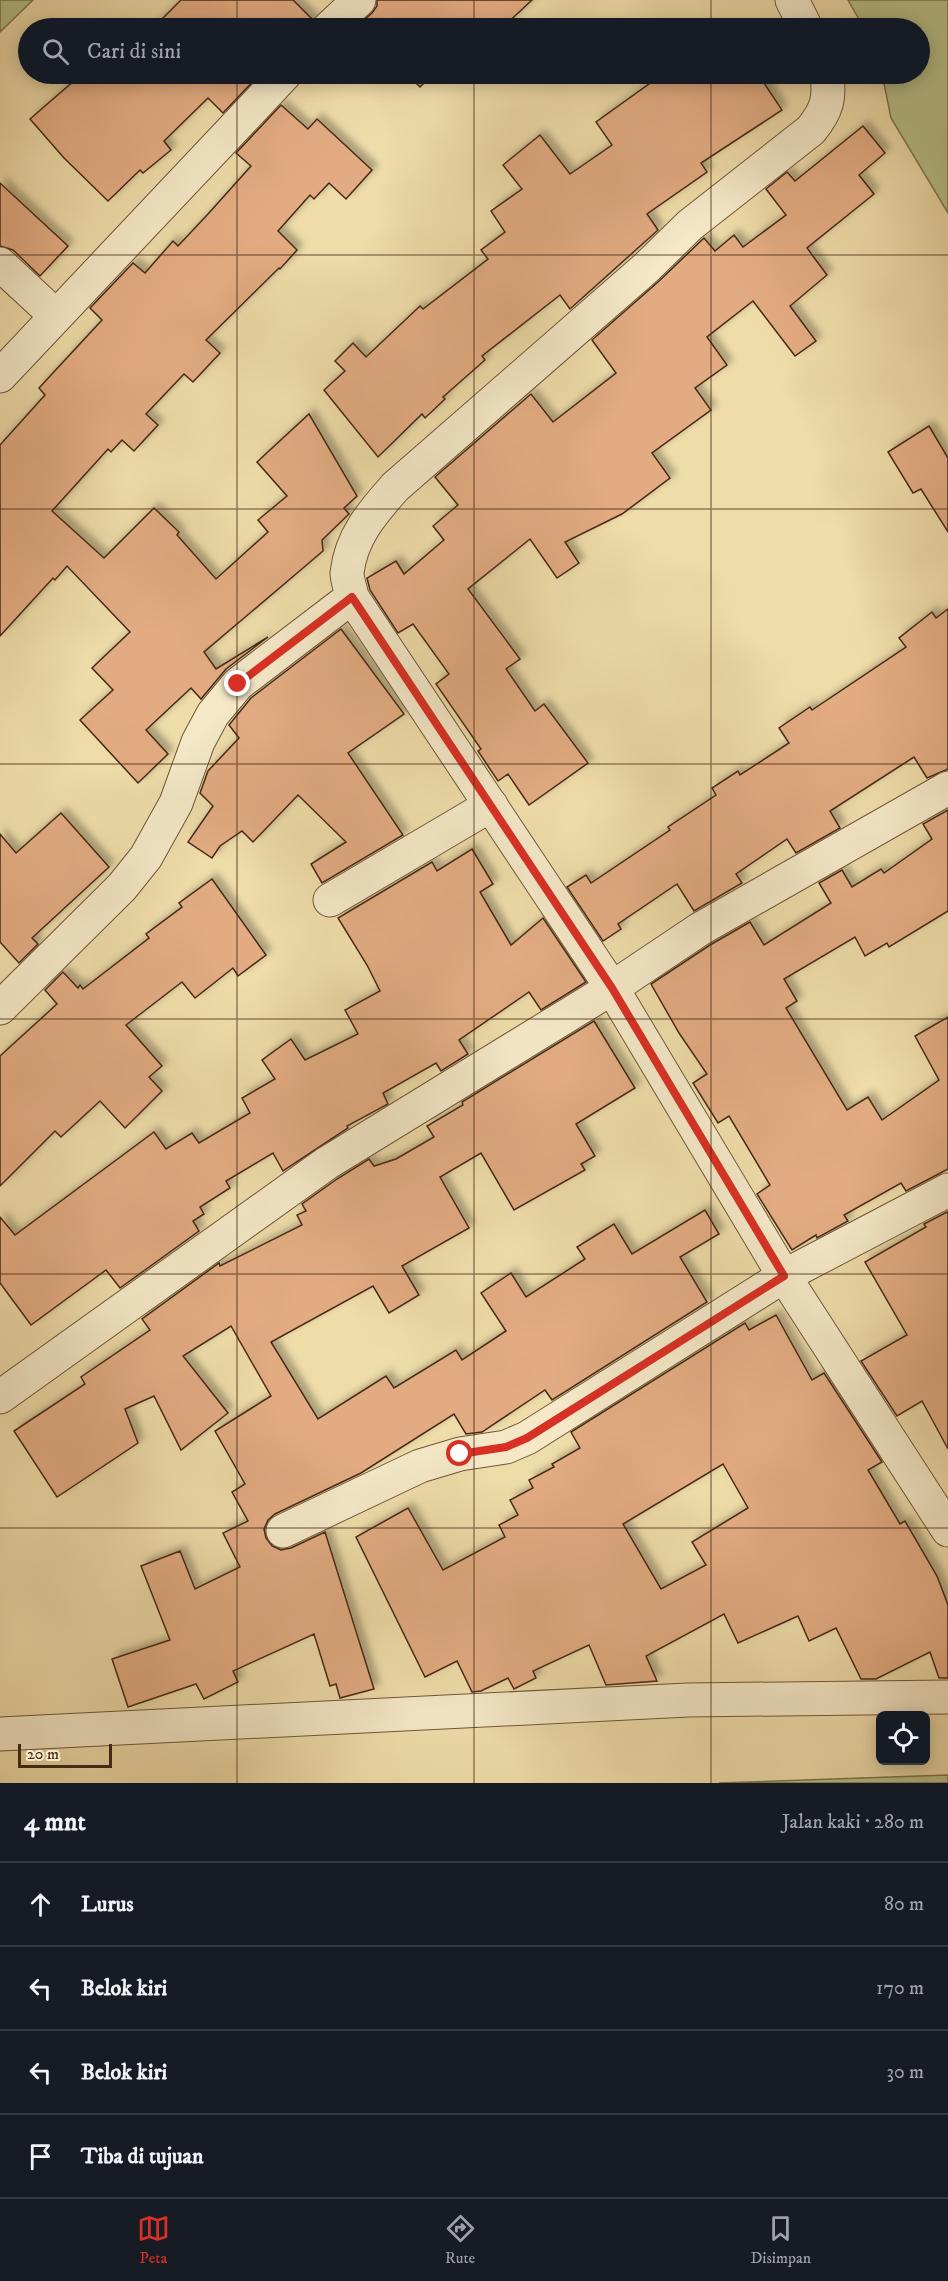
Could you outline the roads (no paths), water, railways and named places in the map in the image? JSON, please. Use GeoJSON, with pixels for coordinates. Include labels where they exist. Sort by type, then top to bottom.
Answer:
{"type":"FeatureCollection","features":[{"type":"Feature","properties":{"kind":"street"},"geometry":{"type":"LineString","coordinates":[[340,18],[359,0]]}},
{"type":"Feature","properties":{"kind":"street"},"geometry":{"type":"LineString","coordinates":[[792,0],[801,18]]}},
{"type":"Feature","properties":{"kind":"street"},"geometry":{"type":"LineString","coordinates":[[0,376],[276,84]]}},
{"type":"Feature","properties":{"kind":"street"},"geometry":{"type":"LineString","coordinates":[[828,84],[829,99],[822,116],[811,130],[690,225],[646,268],[395,487],[366,519],[354,542],[347,574],[352,597],[612,988],[784,1276],[948,1530]]}},
{"type":"Feature","properties":{"kind":"street"},"geometry":{"type":"LineString","coordinates":[[0,264],[56,316]]}},
{"type":"Feature","properties":{"kind":"street"},"geometry":{"type":"LineString","coordinates":[[0,1008],[122,887],[146,857],[176,802],[186,772],[213,714],[238,684],[352,597]]}},
{"type":"Feature","properties":{"kind":"street"},"geometry":{"type":"LineString","coordinates":[[0,1397],[327,1163],[612,988],[700,929],[948,789]]}},
{"type":"Feature","properties":{"kind":"street"},"geometry":{"type":"LineString","coordinates":[[330,900],[491,805]]}},
{"type":"Feature","properties":{"kind":"street"},"geometry":{"type":"LineString","coordinates":[[283,1531],[420,1466],[460,1454],[506,1447],[527,1438],[784,1276],[948,1190]]}},
{"type":"Feature","properties":{"kind":"street"},"geometry":{"type":"LineString","coordinates":[[0,1734],[688,1700],[948,1697]]}}]}
